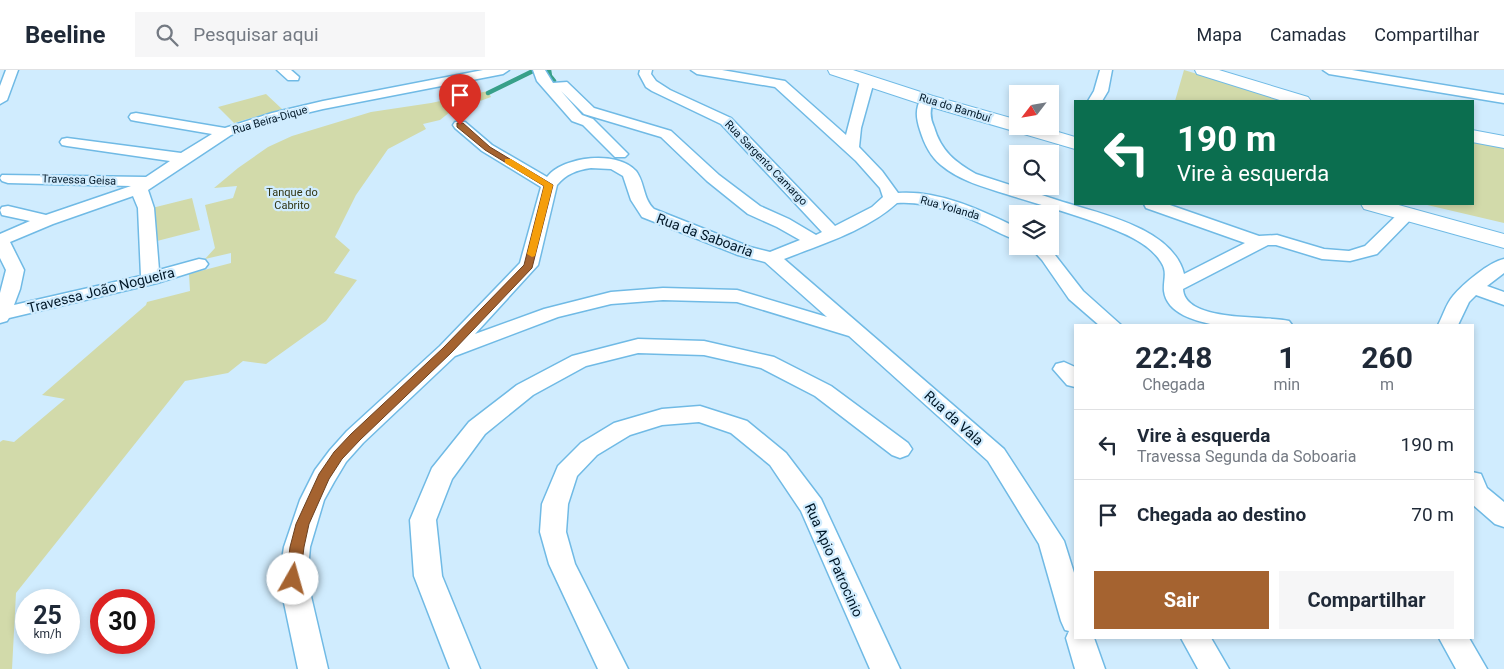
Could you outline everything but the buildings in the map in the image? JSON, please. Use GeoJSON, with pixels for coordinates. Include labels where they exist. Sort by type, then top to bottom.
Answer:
{"type":"FeatureCollection","features":[{"type":"Feature","properties":{"kind":"main road","name":"Rua do Bambuí"},"geometry":{"type":"LineString","coordinates":[[836,70],[927,100],[1074,142]]}},
{"type":"Feature","properties":{"kind":"main road"},"geometry":{"type":"LineString","coordinates":[[1203,70],[1252,87],[1298,100]]}},
{"type":"Feature","properties":{"kind":"main road"},"geometry":{"type":"LineString","coordinates":[[1474,136],[1504,142]]}},
{"type":"Feature","properties":{"kind":"main road"},"geometry":{"type":"LineString","coordinates":[[1376,205],[1504,241]]}},
{"type":"Feature","properties":{"kind":"street"},"geometry":{"type":"LineString","coordinates":[[0,100],[10,80],[12,70]]}},
{"type":"Feature","properties":{"kind":"street"},"geometry":{"type":"LineString","coordinates":[[434,70],[448,82]]}},
{"type":"Feature","properties":{"kind":"street","name":"Rua Beira-Dique"},"geometry":{"type":"LineString","coordinates":[[0,240],[47,220],[145,186],[184,158],[226,132],[307,109],[503,70]]}},
{"type":"Feature","properties":{"kind":"street","name":"Rua Sargento Camargo"},"geometry":{"type":"LineString","coordinates":[[646,70],[645,74],[651,84],[712,112],[726,121],[833,234]]}},
{"type":"Feature","properties":{"kind":"street"},"geometry":{"type":"LineString","coordinates":[[697,70],[769,80],[780,84],[852,147],[888,189],[892,198]]}},
{"type":"Feature","properties":{"kind":"street"},"geometry":{"type":"LineString","coordinates":[[1096,100],[1106,70]]}},
{"type":"Feature","properties":{"kind":"street"},"geometry":{"type":"LineString","coordinates":[[1329,70],[1504,99]]}},
{"type":"Feature","properties":{"kind":"street"},"geometry":{"type":"LineString","coordinates":[[539,71],[542,78],[555,87],[577,118],[588,122],[620,154]]}},
{"type":"Feature","properties":{"kind":"street"},"geometry":{"type":"LineString","coordinates":[[852,147],[854,128],[867,81]]}},
{"type":"Feature","properties":{"kind":"street"},"geometry":{"type":"LineString","coordinates":[[555,87],[562,85],[588,111],[666,134],[713,178],[754,210],[784,223],[814,241]]}},
{"type":"Feature","properties":{"kind":"street"},"geometry":{"type":"LineString","coordinates":[[927,100],[924,106],[924,118],[930,143],[945,162],[970,177],[1101,219],[1138,234],[1164,253],[1172,266],[1175,276],[1174,294],[1186,308],[1197,314],[1231,322],[1265,324]]}},
{"type":"Feature","properties":{"kind":"street"},"geometry":{"type":"LineString","coordinates":[[136,118],[226,132]]}},
{"type":"Feature","properties":{"kind":"street"},"geometry":{"type":"LineString","coordinates":[[313,669],[293,579],[302,524],[324,477],[338,456],[355,437],[447,351],[529,266],[549,185],[487,148],[460,125]]}},
{"type":"Feature","properties":{"kind":"street"},"geometry":{"type":"LineString","coordinates":[[67,142],[184,158]]}},
{"type":"Feature","properties":{"kind":"street","name":"Rua da Saboaria"},"geometry":{"type":"LineString","coordinates":[[549,185],[558,173],[577,164],[613,164],[629,173],[633,178],[643,208],[655,217],[744,251],[771,258],[833,234],[878,211],[892,198]]}},
{"type":"Feature","properties":{"kind":"street","name":"Travessa Geisa"},"geometry":{"type":"LineString","coordinates":[[8,178],[145,186]]}},
{"type":"Feature","properties":{"kind":"street"},"geometry":{"type":"LineString","coordinates":[[145,186],[150,279]]}},
{"type":"Feature","properties":{"kind":"street","name":"Rua Yolanda"},"geometry":{"type":"LineString","coordinates":[[892,198],[918,198],[985,218],[1009,230]]}},
{"type":"Feature","properties":{"kind":"street"},"geometry":{"type":"LineString","coordinates":[[1155,205],[1258,242]]}},
{"type":"Feature","properties":{"kind":"street"},"geometry":{"type":"LineString","coordinates":[[8,211],[47,220]]}},
{"type":"Feature","properties":{"kind":"street"},"geometry":{"type":"LineString","coordinates":[[1174,286],[1264,240],[1278,240],[1322,254],[1350,256],[1371,250],[1408,214]]}},
{"type":"Feature","properties":{"kind":"street"},"geometry":{"type":"LineString","coordinates":[[0,240],[15,270],[1,315]]}},
{"type":"Feature","properties":{"kind":"street"},"geometry":{"type":"LineString","coordinates":[[1047,255],[1076,295],[1111,324]]}},
{"type":"Feature","properties":{"kind":"street","name":"Rua da Vala"},"geometry":{"type":"LineString","coordinates":[[771,258],[996,456],[1051,542],[1074,618]]}},
{"type":"Feature","properties":{"kind":"street","name":"Travessa João Nogueira"},"geometry":{"type":"LineString","coordinates":[[1,315],[150,279],[199,264]]}},
{"type":"Feature","properties":{"kind":"street"},"geometry":{"type":"LineString","coordinates":[[1448,324],[1460,300],[1473,287],[1504,264]]}},
{"type":"Feature","properties":{"kind":"street"},"geometry":{"type":"LineString","coordinates":[[1473,287],[1504,299]]}},
{"type":"Feature","properties":{"kind":"street"},"geometry":{"type":"LineString","coordinates":[[447,351],[560,311],[611,298],[663,294],[738,296],[858,333]]}},
{"type":"Feature","properties":{"kind":"street"},"geometry":{"type":"LineString","coordinates":[[465,669],[428,576],[423,520],[441,475],[477,428],[525,390],[579,361],[638,346],[704,348],[767,362],[823,392],[900,449]]}},
{"type":"Feature","properties":{"kind":"street","name":"Rua Apio Patrocinio"},"geometry":{"type":"LineString","coordinates":[[613,669],[562,564],[553,532],[554,504],[567,472],[589,449],[622,429],[662,417],[700,414],[739,427],[778,459],[812,506],[885,669]]}},
{"type":"Feature","properties":{"kind":"street"},"geometry":{"type":"LineString","coordinates":[[1474,485],[1478,494],[1504,517]]}},
{"type":"Feature","properties":{"kind":"street"},"geometry":{"type":"LineString","coordinates":[[1080,639],[1090,669]]}},
{"type":"Feature","properties":{"kind":"street"},"geometry":{"type":"LineString","coordinates":[[1196,639],[1214,669]]}},
{"type":"Feature","properties":{"kind":"street"},"geometry":{"type":"LineString","coordinates":[[1454,639],[1472,669]]}},
{"type":"Feature","properties":{"kind":"green space"},"geometry":{"type":"Polygon","coordinates":[[[1184,70],[1284,100],[1175,100],[1184,70]]]}},
{"type":"Feature","properties":{"kind":"green space","name":"Tanque do Cabrito"},"geometry":{"type":"Polygon","coordinates":[[[488,91],[491,97],[450,112],[440,120],[423,124],[426,129],[388,149],[356,195],[335,237],[350,250],[334,273],[357,280],[326,321],[266,364],[243,361],[228,373],[185,381],[19,589],[15,589],[12,669],[0,669],[0,442],[3,440],[14,442],[65,399],[42,395],[146,305],[147,302],[190,291],[189,274],[231,263],[231,253],[205,259],[215,248],[205,205],[233,198],[237,186],[214,188],[238,168],[268,147],[292,136],[371,112],[431,103],[488,91]]]}},
{"type":"Feature","properties":{"kind":"green space"},"geometry":{"type":"Polygon","coordinates":[[[266,94],[282,109],[234,123],[218,107],[266,94]]]}},
{"type":"Feature","properties":{"kind":"green space"},"geometry":{"type":"Polygon","coordinates":[[[1474,141],[1504,147],[1504,223],[1427,205],[1474,205],[1474,141]]]}},
{"type":"Feature","properties":{"kind":"green space"},"geometry":{"type":"Polygon","coordinates":[[[192,198],[200,230],[157,241],[152,208],[192,198]]]}},
{"type":"Feature","properties":{"kind":"waterway"},"geometry":{"type":"LineString","coordinates":[[488,93],[535,70]]}},
{"type":"Feature","properties":{"kind":"waterway"},"geometry":{"type":"LineString","coordinates":[[549,70],[550,76],[554,81]]}},
{"type":"Feature","properties":{"kind":"slow traffic"},"geometry":{"type":"LineString","coordinates":[[508,161],[549,185],[532,254]]}},
{"type":"Feature","properties":{"kind":"route"},"geometry":{"type":"LineString","coordinates":[[293,579],[302,524],[324,477],[338,456],[355,437],[447,351],[529,266],[549,185],[487,148],[460,125]]}}]}
